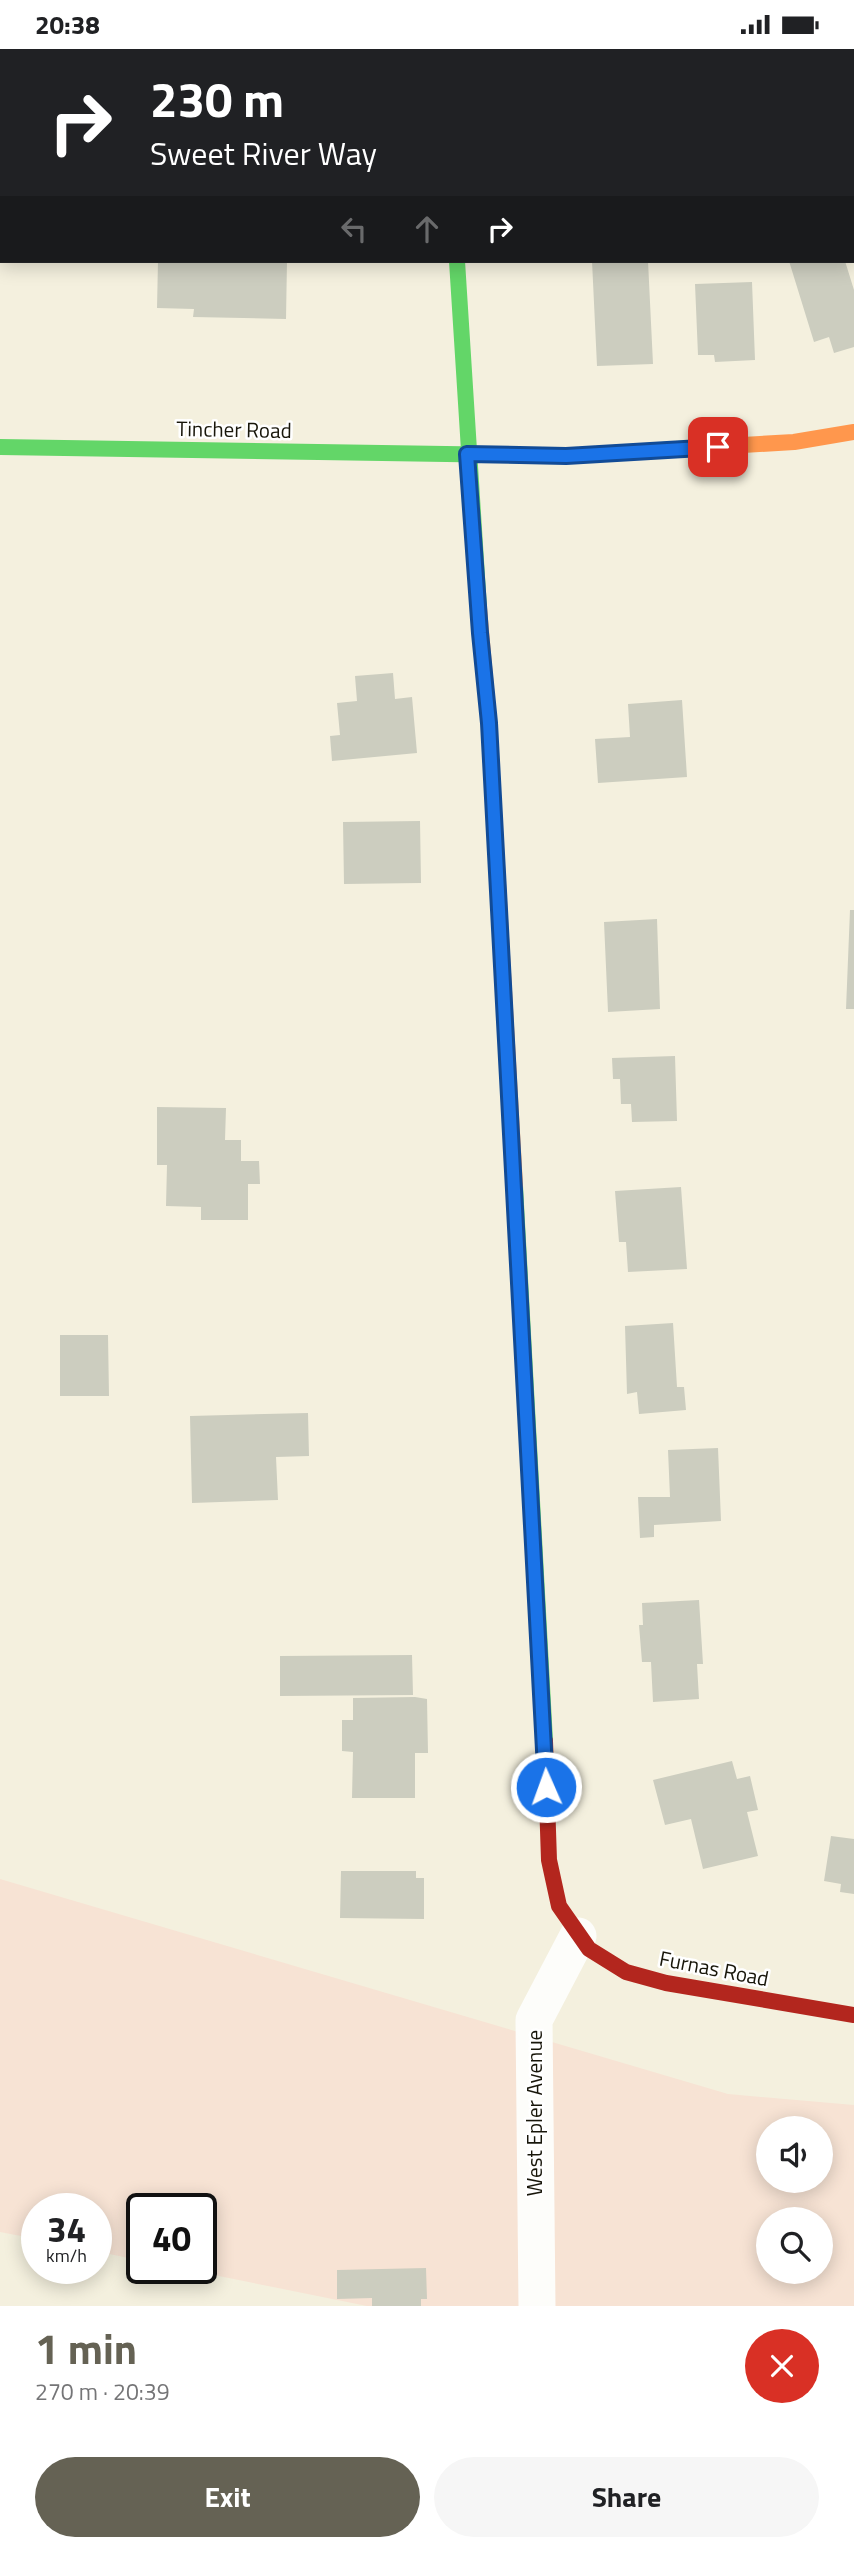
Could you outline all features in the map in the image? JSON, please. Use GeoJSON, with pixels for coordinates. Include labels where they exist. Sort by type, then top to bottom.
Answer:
{"type":"FeatureCollection","features":[{"type":"Feature","properties":{"kind":"street"},"geometry":{"type":"LineString","coordinates":[[457,263],[467,454],[490,737],[544,1715],[549,1860],[559,1906],[578,1936]]}},
{"type":"Feature","properties":{"kind":"street","name":"Tincher Road"},"geometry":{"type":"LineString","coordinates":[[0,447],[566,456],[794,442],[854,432]]}},
{"type":"Feature","properties":{"kind":"street","name":"Furnas Road"},"geometry":{"type":"LineString","coordinates":[[578,1936],[589,1949],[626,1972],[700,1989],[854,2015]]}},
{"type":"Feature","properties":{"kind":"street","name":"West Epler Avenue"},"geometry":{"type":"LineString","coordinates":[[537,2306],[534,2020],[578,1936]]}},
{"type":"Feature","properties":{"kind":"shaded area"},"geometry":{"type":"Polygon","coordinates":[[[0,1879],[728,2094],[854,2105],[854,2306],[367,2306],[217,2276],[217,2193],[126,2193],[126,2258],[112,2254],[112,2193],[21,2193],[21,2236],[0,2232],[0,1879]]]}},
{"type":"Feature","properties":{"kind":"building"},"geometry":{"type":"Polygon","coordinates":[[[158,263],[287,263],[286,319],[193,317],[194,309],[157,308],[158,263]]]}},
{"type":"Feature","properties":{"kind":"building"},"geometry":{"type":"Polygon","coordinates":[[[592,263],[648,263],[653,364],[597,366],[592,263]]]}},
{"type":"Feature","properties":{"kind":"building"},"geometry":{"type":"Polygon","coordinates":[[[790,263],[846,263],[854,290],[854,347],[834,353],[829,337],[814,342],[790,263]]]}},
{"type":"Feature","properties":{"kind":"building"},"geometry":{"type":"Polygon","coordinates":[[[752,282],[755,360],[715,362],[714,355],[698,355],[695,284],[752,282]]]}},
{"type":"Feature","properties":{"kind":"building"},"geometry":{"type":"Polygon","coordinates":[[[393,673],[395,699],[412,697],[417,753],[332,761],[330,736],[340,735],[337,703],[357,701],[355,676],[393,673]]]}},
{"type":"Feature","properties":{"kind":"building"},"geometry":{"type":"Polygon","coordinates":[[[682,700],[687,777],[598,783],[595,739],[630,737],[628,704],[682,700]]]}},
{"type":"Feature","properties":{"kind":"building"},"geometry":{"type":"Polygon","coordinates":[[[420,821],[421,883],[344,884],[343,822],[420,821]]]}},
{"type":"Feature","properties":{"kind":"building"},"geometry":{"type":"Polygon","coordinates":[[[850,910],[854,910],[854,1009],[846,1009],[850,910]]]}},
{"type":"Feature","properties":{"kind":"building"},"geometry":{"type":"Polygon","coordinates":[[[657,919],[660,1009],[608,1012],[604,922],[657,919]]]}},
{"type":"Feature","properties":{"kind":"building"},"geometry":{"type":"Polygon","coordinates":[[[675,1056],[677,1121],[632,1122],[631,1104],[621,1104],[620,1079],[613,1079],[612,1058],[675,1056]]]}},
{"type":"Feature","properties":{"kind":"building"},"geometry":{"type":"Polygon","coordinates":[[[157,1107],[226,1108],[225,1140],[241,1140],[241,1161],[259,1161],[260,1184],[248,1184],[248,1220],[201,1220],[201,1207],[166,1206],[167,1165],[157,1165],[157,1107]]]}},
{"type":"Feature","properties":{"kind":"building"},"geometry":{"type":"Polygon","coordinates":[[[681,1187],[687,1269],[628,1272],[626,1242],[619,1242],[615,1191],[681,1187]]]}},
{"type":"Feature","properties":{"kind":"building"},"geometry":{"type":"Polygon","coordinates":[[[673,1323],[677,1387],[684,1387],[686,1410],[639,1414],[637,1392],[627,1394],[625,1326],[673,1323]]]}},
{"type":"Feature","properties":{"kind":"building"},"geometry":{"type":"Polygon","coordinates":[[[60,1335],[108,1335],[109,1396],[60,1396],[60,1335]]]}},
{"type":"Feature","properties":{"kind":"building"},"geometry":{"type":"Polygon","coordinates":[[[308,1413],[309,1456],[276,1457],[278,1500],[192,1503],[190,1416],[308,1413]]]}},
{"type":"Feature","properties":{"kind":"building"},"geometry":{"type":"Polygon","coordinates":[[[718,1448],[721,1521],[654,1525],[654,1537],[640,1538],[638,1497],[670,1497],[668,1450],[718,1448]]]}},
{"type":"Feature","properties":{"kind":"building"},"geometry":{"type":"Polygon","coordinates":[[[699,1600],[703,1664],[697,1664],[699,1699],[653,1702],[651,1662],[642,1662],[639,1625],[643,1625],[642,1603],[699,1600]]]}},
{"type":"Feature","properties":{"kind":"building"},"geometry":{"type":"Polygon","coordinates":[[[412,1655],[413,1695],[280,1696],[280,1656],[412,1655]]]}},
{"type":"Feature","properties":{"kind":"building"},"geometry":{"type":"Polygon","coordinates":[[[353,1698],[427,1699],[428,1753],[415,1753],[415,1798],[352,1798],[353,1752],[342,1751],[342,1720],[353,1720],[353,1698]]]}},
{"type":"Feature","properties":{"kind":"building"},"geometry":{"type":"Polygon","coordinates":[[[732,1761],[737,1779],[750,1776],[758,1810],[747,1812],[758,1856],[703,1869],[691,1819],[665,1825],[653,1780],[732,1761]]]}},
{"type":"Feature","properties":{"kind":"building"},"geometry":{"type":"Polygon","coordinates":[[[831,1836],[854,1839],[854,1894],[840,1892],[841,1884],[824,1881],[831,1836]]]}},
{"type":"Feature","properties":{"kind":"building"},"geometry":{"type":"Polygon","coordinates":[[[341,1871],[416,1871],[416,1878],[424,1878],[424,1919],[340,1918],[341,1871]]]}},
{"type":"Feature","properties":{"kind":"building"},"geometry":{"type":"Polygon","coordinates":[[[426,2268],[427,2299],[421,2299],[421,2306],[372,2306],[372,2298],[337,2299],[337,2270],[426,2268]]]}},
{"type":"Feature","properties":{"kind":"traffic: fast"},"geometry":{"type":"LineString","coordinates":[[457,263],[479,608]]}},
{"type":"Feature","properties":{"kind":"traffic: fast"},"geometry":{"type":"LineString","coordinates":[[0,447],[566,456],[726,446]]}},
{"type":"Feature","properties":{"kind":"traffic: fast"},"geometry":{"type":"LineString","coordinates":[[515,1186],[545,1741]]}},
{"type":"Feature","properties":{"kind":"traffic: slow"},"geometry":{"type":"LineString","coordinates":[[726,446],[794,442],[854,432]]}},
{"type":"Feature","properties":{"kind":"traffic: slow"},"geometry":{"type":"LineString","coordinates":[[479,608],[489,723],[515,1186]]}},
{"type":"Feature","properties":{"kind":"traffic: jam"},"geometry":{"type":"LineString","coordinates":[[545,1741],[549,1860],[559,1906],[589,1949],[626,1972],[666,1983],[854,2015]]}},
{"type":"Feature","properties":{"kind":"route"},"geometry":{"type":"LineString","coordinates":[[546,1787],[489,723],[467,454],[566,456],[718,447]]}}]}
